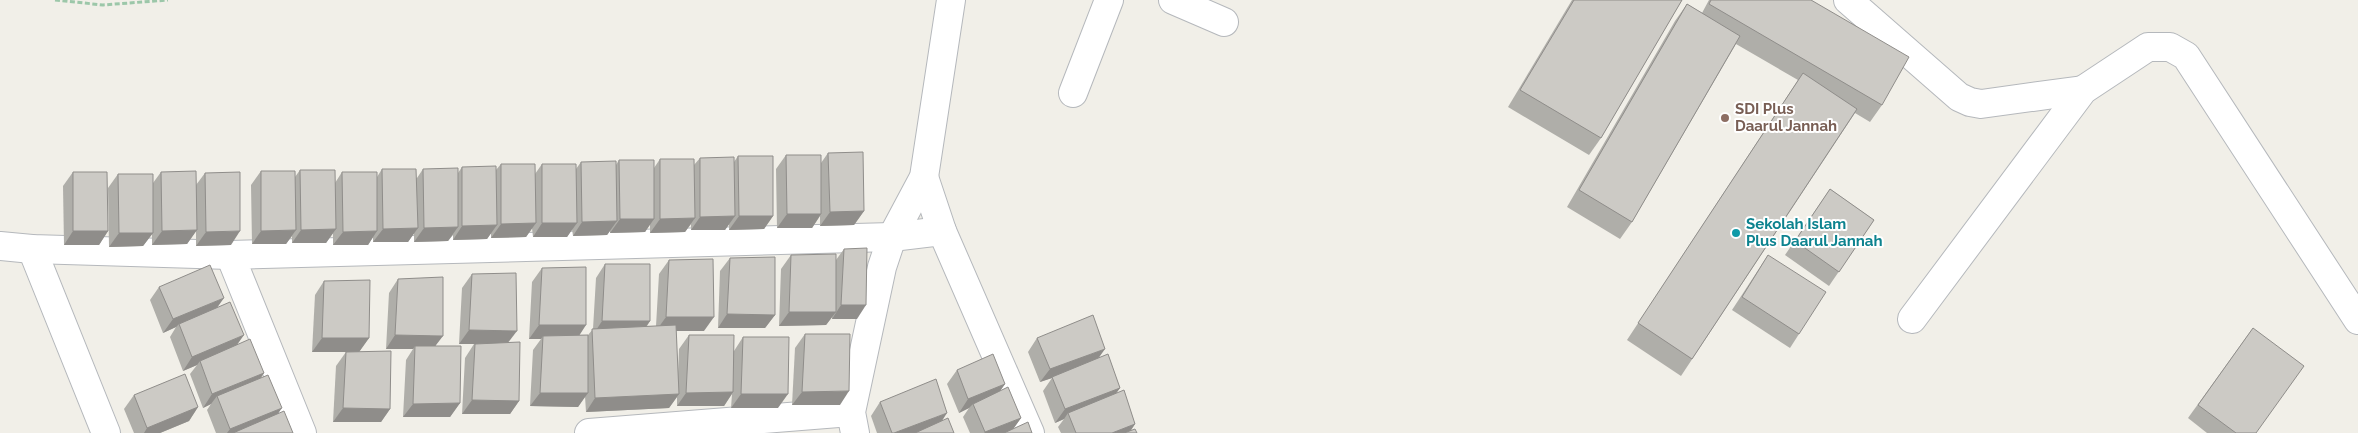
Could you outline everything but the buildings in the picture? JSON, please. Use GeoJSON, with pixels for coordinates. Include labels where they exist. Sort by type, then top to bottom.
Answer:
{"type":"FeatureCollection","features":[{"type":"Feature","properties":{"kind":"street"},"geometry":{"type":"LineString","coordinates":[[590,433],[852,427],[880,276],[892,237],[924,177],[951,0]]}},
{"type":"Feature","properties":{"kind":"street"},"geometry":{"type":"LineString","coordinates":[[1073,94],[1109,0]]}},
{"type":"Feature","properties":{"kind":"street"},"geometry":{"type":"LineString","coordinates":[[1173,0],[1224,22]]}},
{"type":"Feature","properties":{"kind":"street"},"geometry":{"type":"LineString","coordinates":[[1848,0],[1959,97],[1970,102],[1981,104],[2083,90]]}},
{"type":"Feature","properties":{"kind":"street"},"geometry":{"type":"LineString","coordinates":[[1912,318],[2083,90],[2148,47],[2170,47],[2186,56],[2358,320]]}},
{"type":"Feature","properties":{"kind":"street"},"geometry":{"type":"LineString","coordinates":[[924,177],[942,231],[1030,433]]}},
{"type":"Feature","properties":{"kind":"street"},"geometry":{"type":"LineString","coordinates":[[0,246],[32,249],[230,255],[892,237],[942,231]]}},
{"type":"Feature","properties":{"kind":"street"},"geometry":{"type":"LineString","coordinates":[[32,249],[106,433]]}},
{"type":"Feature","properties":{"kind":"street"},"geometry":{"type":"LineString","coordinates":[[230,255],[302,433]]}},
{"type":"Feature","properties":{"kind":"path"},"geometry":{"type":"LineString","coordinates":[[55,0],[103,5],[168,0]]}},
{"type":"Feature","properties":{"kind":"place","name":"SDI Plus Daarul Jannah"},"geometry":{"type":"Point","coordinates":[1725,118]}},
{"type":"Feature","properties":{"kind":"place","name":"Sekolah Islam Plus Daarul Jannah"},"geometry":{"type":"Point","coordinates":[1736,233]}}]}
